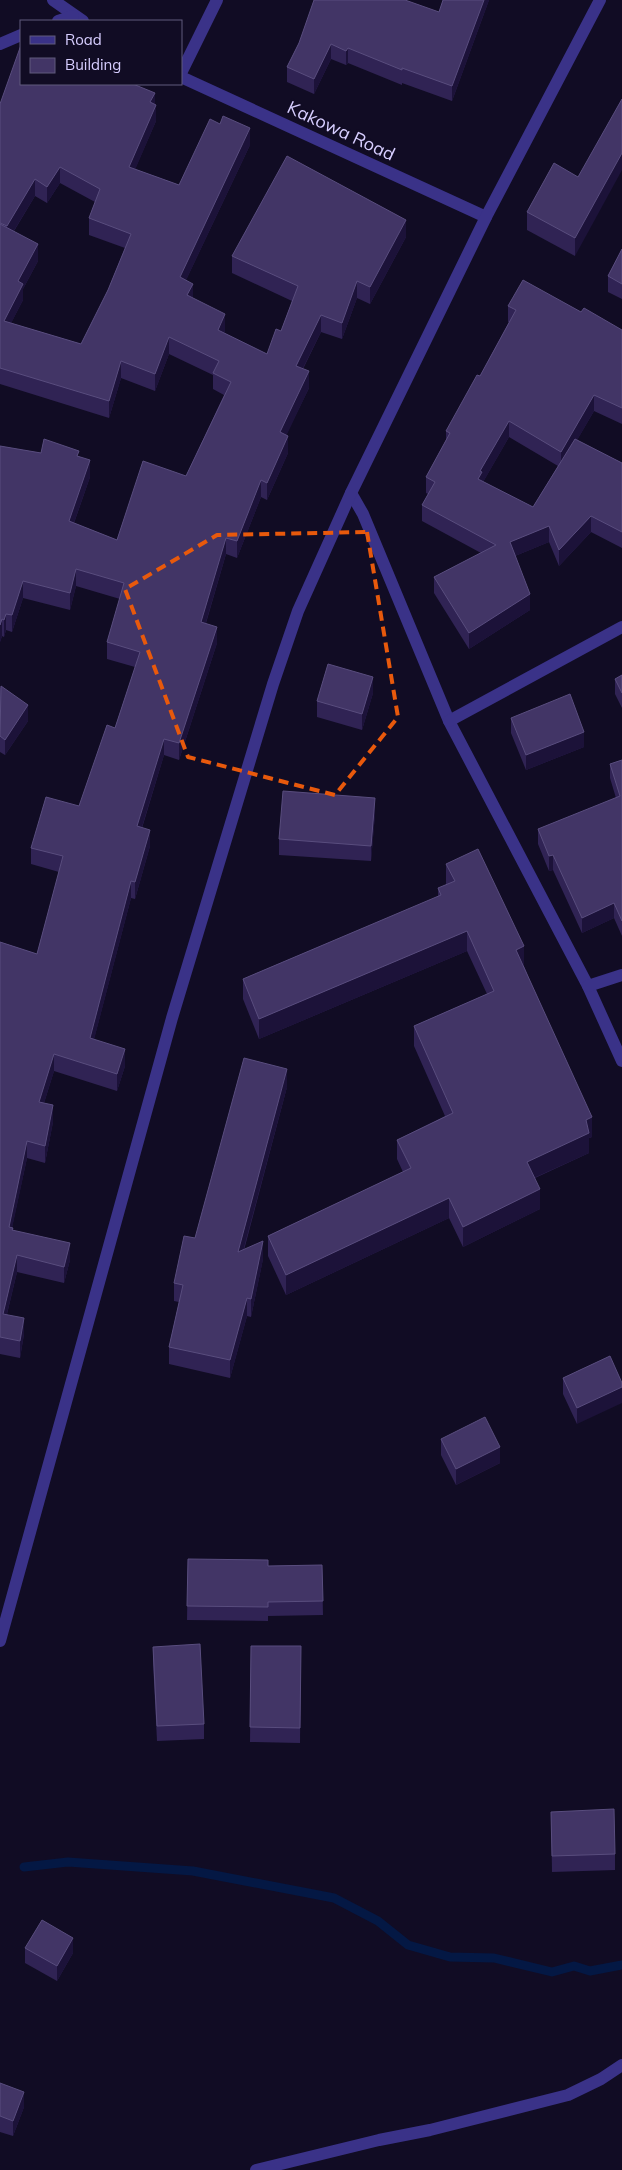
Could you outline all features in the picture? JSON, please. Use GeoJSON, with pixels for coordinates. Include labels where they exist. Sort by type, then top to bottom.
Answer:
{"type":"FeatureCollection","features":[{"type":"Feature","properties":{"kind":"street"},"geometry":{"type":"LineString","coordinates":[[53,0],[78,18]]}},
{"type":"Feature","properties":{"kind":"street"},"geometry":{"type":"LineString","coordinates":[[182,70],[217,0]]}},
{"type":"Feature","properties":{"kind":"street"},"geometry":{"type":"LineString","coordinates":[[0,1641],[172,1018],[270,694],[298,611],[351,493],[486,217],[600,0]]}},
{"type":"Feature","properties":{"kind":"street"},"geometry":{"type":"LineString","coordinates":[[65,20],[78,18]]}},
{"type":"Feature","properties":{"kind":"street"},"geometry":{"type":"LineString","coordinates":[[0,44],[20,36]]}},
{"type":"Feature","properties":{"kind":"street","name":"Kakowa Road"},"geometry":{"type":"LineString","coordinates":[[182,77],[486,217]]}},
{"type":"Feature","properties":{"kind":"street"},"geometry":{"type":"LineString","coordinates":[[351,493],[363,514],[450,721],[588,986],[622,1061]]}},
{"type":"Feature","properties":{"kind":"street"},"geometry":{"type":"LineString","coordinates":[[450,721],[622,627]]}},
{"type":"Feature","properties":{"kind":"street"},"geometry":{"type":"LineString","coordinates":[[588,986],[622,975]]}},
{"type":"Feature","properties":{"kind":"street"},"geometry":{"type":"LineString","coordinates":[[256,2170],[379,2140],[430,2130],[568,2095],[602,2079],[622,2065]]}},
{"type":"Feature","properties":{"kind":"highlighted area"},"geometry":{"type":"Polygon","coordinates":[[[367,532],[398,717],[335,795],[188,757],[125,589],[217,535],[367,532]]]}},
{"type":"Feature","properties":{"kind":"building"},"geometry":{"type":"Polygon","coordinates":[[[314,0],[405,0],[439,12],[443,0],[484,0],[452,86],[402,68],[402,70],[348,48],[346,51],[331,44],[314,79],[287,67],[299,43],[314,0]]]}},
{"type":"Feature","properties":{"kind":"building"},"geometry":{"type":"Polygon","coordinates":[[[20,48],[20,85],[135,85],[155,93],[150,102],[156,105],[129,167],[179,185],[210,119],[220,124],[223,116],[250,128],[180,277],[193,284],[187,295],[225,314],[218,330],[267,354],[276,329],[281,331],[298,286],[232,256],[287,156],[406,220],[370,287],[357,281],[342,323],[321,315],[296,366],[309,371],[280,432],[288,436],[267,483],[261,480],[237,541],[226,538],[201,622],[217,627],[179,743],[164,739],[137,826],[150,830],[135,882],[131,881],[90,1038],[125,1049],[117,1074],[54,1054],[39,1102],[53,1105],[45,1146],[27,1141],[9,1227],[13,1228],[12,1230],[70,1243],[64,1267],[17,1255],[3,1314],[24,1318],[20,1341],[0,1337],[0,942],[37,954],[63,856],[31,848],[46,797],[79,806],[107,725],[115,728],[140,652],[107,642],[124,583],[76,569],[70,593],[23,581],[12,615],[6,614],[0,625],[0,446],[41,453],[44,439],[79,451],[77,456],[90,460],[69,521],[117,540],[143,461],[186,476],[231,382],[213,373],[219,361],[169,337],[155,374],[121,361],[109,401],[0,368],[0,224],[38,244],[18,281],[23,284],[4,321],[81,344],[108,290],[131,234],[89,218],[100,189],[60,167],[47,187],[35,179],[7,226],[0,223],[0,104],[20,48]]]}},
{"type":"Feature","properties":{"kind":"building"},"geometry":{"type":"Polygon","coordinates":[[[622,99],[622,153],[575,238],[527,212],[554,163],[578,177],[622,99]]]}},
{"type":"Feature","properties":{"kind":"building"},"geometry":{"type":"Polygon","coordinates":[[[622,249],[622,284],[608,276],[622,249]]]}},
{"type":"Feature","properties":{"kind":"building"},"geometry":{"type":"Polygon","coordinates":[[[523,280],[581,312],[584,308],[622,330],[622,408],[594,395],[561,452],[509,421],[480,471],[482,472],[478,479],[533,507],[575,439],[622,463],[622,532],[591,516],[559,550],[549,526],[510,542],[530,594],[469,633],[434,577],[496,545],[422,505],[435,482],[426,477],[450,433],[446,431],[477,375],[480,376],[516,310],[508,306],[523,280]]]}},
{"type":"Feature","properties":{"kind":"building"},"geometry":{"type":"Polygon","coordinates":[[[328,664],[373,677],[362,714],[317,701],[328,664]]]}},
{"type":"Feature","properties":{"kind":"building"},"geometry":{"type":"Polygon","coordinates":[[[622,675],[622,693],[615,679],[622,675]]]}},
{"type":"Feature","properties":{"kind":"building"},"geometry":{"type":"Polygon","coordinates":[[[1,686],[28,705],[5,740],[0,736],[1,686]]]}},
{"type":"Feature","properties":{"kind":"building"},"geometry":{"type":"Polygon","coordinates":[[[570,694],[584,732],[526,755],[511,718],[570,694]]]}},
{"type":"Feature","properties":{"kind":"building"},"geometry":{"type":"Polygon","coordinates":[[[622,760],[622,921],[614,903],[582,918],[553,855],[549,856],[538,829],[620,796],[610,764],[622,760]]]}},
{"type":"Feature","properties":{"kind":"building"},"geometry":{"type":"Polygon","coordinates":[[[283,791],[375,798],[371,846],[279,839],[283,791]]]}},
{"type":"Feature","properties":{"kind":"building"},"geometry":{"type":"Polygon","coordinates":[[[478,849],[524,946],[516,950],[592,1117],[586,1120],[589,1133],[527,1162],[540,1189],[463,1227],[449,1198],[286,1275],[268,1236],[411,1168],[397,1140],[453,1113],[414,1026],[494,991],[467,931],[259,1019],[243,979],[441,895],[438,888],[455,881],[446,864],[478,849]]]}},
{"type":"Feature","properties":{"kind":"building"},"geometry":{"type":"Polygon","coordinates":[[[244,1058],[287,1069],[238,1252],[263,1241],[251,1299],[247,1298],[230,1360],[169,1347],[183,1285],[174,1283],[184,1236],[195,1238],[244,1058]]]}},
{"type":"Feature","properties":{"kind":"building"},"geometry":{"type":"Polygon","coordinates":[[[610,1356],[622,1387],[577,1408],[563,1378],[610,1356]]]}},
{"type":"Feature","properties":{"kind":"building"},"geometry":{"type":"Polygon","coordinates":[[[485,1417],[500,1447],[456,1469],[441,1439],[485,1417]]]}},
{"type":"Feature","properties":{"kind":"building"},"geometry":{"type":"Polygon","coordinates":[[[188,1559],[268,1560],[268,1566],[322,1565],[323,1601],[268,1602],[268,1607],[187,1606],[188,1559]]]}},
{"type":"Feature","properties":{"kind":"building"},"geometry":{"type":"Polygon","coordinates":[[[200,1644],[204,1724],[157,1726],[153,1647],[200,1644]]]}},
{"type":"Feature","properties":{"kind":"building"},"geometry":{"type":"Polygon","coordinates":[[[251,1646],[301,1646],[300,1728],[250,1727],[251,1646]]]}},
{"type":"Feature","properties":{"kind":"building"},"geometry":{"type":"Polygon","coordinates":[[[614,1809],[615,1854],[552,1856],[551,1812],[614,1809]]]}},
{"type":"Feature","properties":{"kind":"building"},"geometry":{"type":"Polygon","coordinates":[[[42,1920],[73,1938],[57,1966],[25,1948],[42,1920]]]}},
{"type":"Feature","properties":{"kind":"building"},"geometry":{"type":"Polygon","coordinates":[[[0,2083],[24,2092],[13,2121],[0,2116],[0,2083]]]}},
{"type":"Feature","properties":{"kind":"waterway"},"geometry":{"type":"LineString","coordinates":[[24,1867],[68,1862],[193,1871],[334,1898],[378,1921],[408,1945],[450,1957],[494,1958],[552,1972],[574,1966],[590,1971],[622,1965]]}}]}
